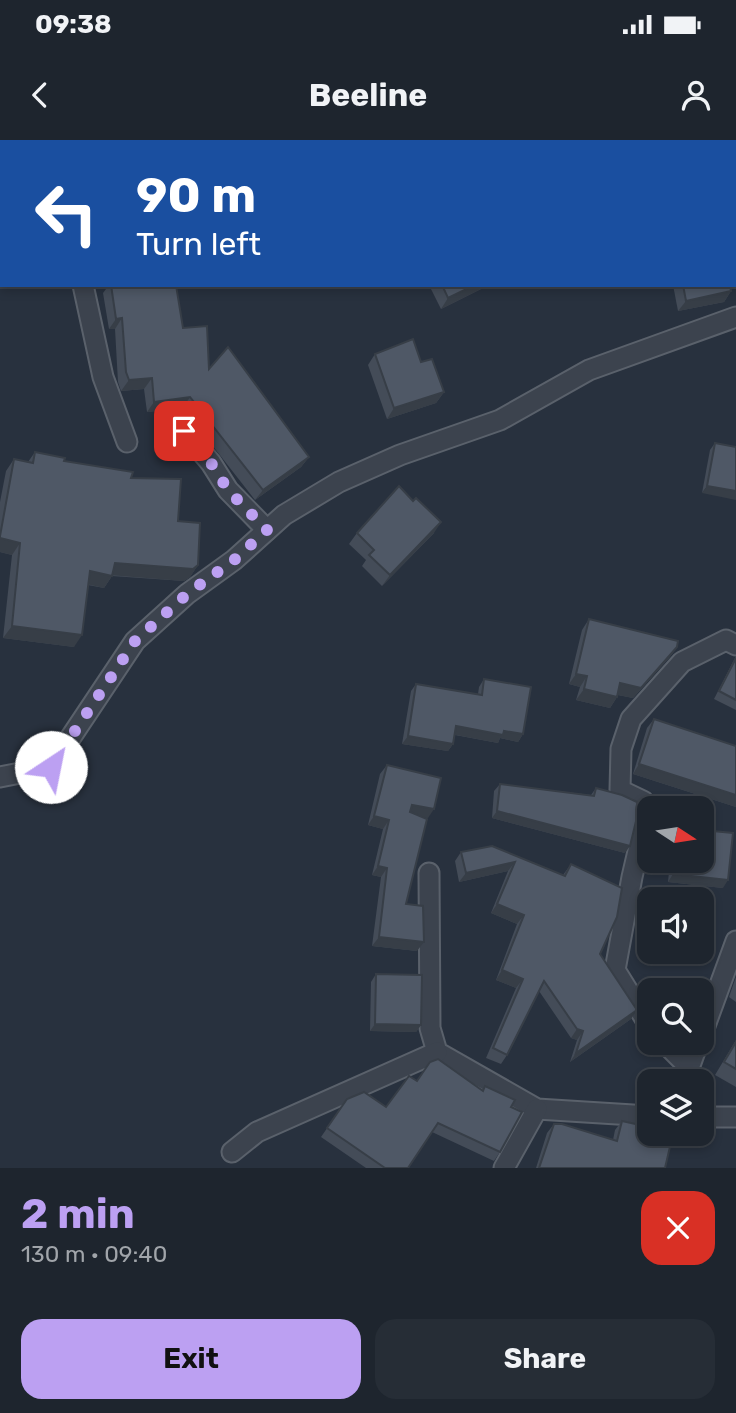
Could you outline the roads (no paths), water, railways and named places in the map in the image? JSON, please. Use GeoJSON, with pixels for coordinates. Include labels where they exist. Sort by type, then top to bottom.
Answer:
{"type":"FeatureCollection","features":[{"type":"Feature","properties":{"kind":"street"},"geometry":{"type":"LineString","coordinates":[[83,287],[103,377],[127,442]]}},
{"type":"Feature","properties":{"kind":"street"},"geometry":{"type":"LineString","coordinates":[[0,777],[51,767],[135,641],[187,594],[234,560],[284,515],[339,482],[400,455],[500,420],[589,370],[736,317]]}},
{"type":"Feature","properties":{"kind":"street"},"geometry":{"type":"LineString","coordinates":[[184,431],[211,463],[228,490],[267,530]]}},
{"type":"Feature","properties":{"kind":"street"},"geometry":{"type":"LineString","coordinates":[[637,1006],[615,970],[632,877],[646,821],[643,801],[620,790],[621,749],[631,719],[682,662],[726,640],[736,645]]}},
{"type":"Feature","properties":{"kind":"street"},"geometry":{"type":"LineString","coordinates":[[429,873],[430,1028],[437,1052],[537,1108],[637,1115]]}},
{"type":"Feature","properties":{"kind":"street"},"geometry":{"type":"LineString","coordinates":[[714,1001],[736,941]]}},
{"type":"Feature","properties":{"kind":"street"},"geometry":{"type":"LineString","coordinates":[[232,1152],[257,1132],[437,1052]]}},
{"type":"Feature","properties":{"kind":"street"},"geometry":{"type":"LineString","coordinates":[[504,1168],[537,1108]]}},
{"type":"Feature","properties":{"kind":"street"},"geometry":{"type":"LineString","coordinates":[[714,1117],[736,1117]]}}]}
